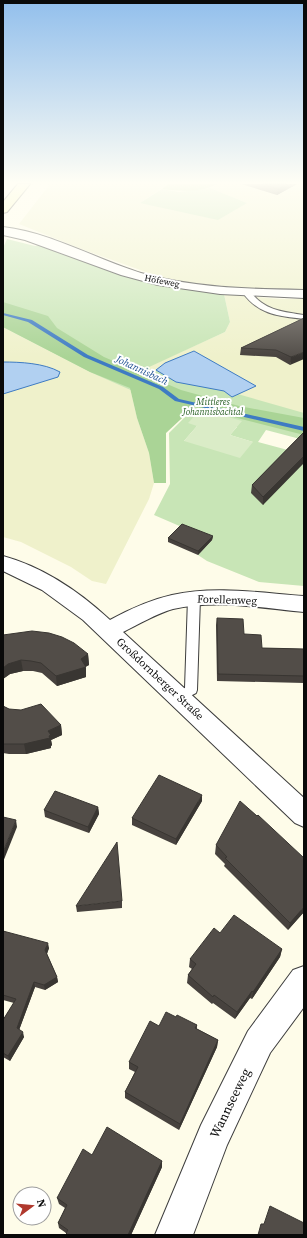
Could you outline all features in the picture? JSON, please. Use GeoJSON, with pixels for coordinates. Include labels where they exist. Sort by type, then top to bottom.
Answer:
{"type":"FeatureCollection","features":[{"type":"Feature","properties":{"kind":"street","name":"Höfeweg"},"geometry":{"type":"LineString","coordinates":[[43,242],[138,276],[170,283],[247,293],[304,294]]}},
{"type":"Feature","properties":{"kind":"street","name":"Großdornberger Straße"},"geometry":{"type":"LineString","coordinates":[[3,563],[41,581],[76,602],[108,630],[304,815]]}},
{"type":"Feature","properties":{"kind":"street","name":"Forellenweg"},"geometry":{"type":"LineString","coordinates":[[108,630],[153,608],[171,602],[194,598],[212,597],[304,604]]}},
{"type":"Feature","properties":{"kind":"street","name":"Wannseeweg"},"geometry":{"type":"LineString","coordinates":[[174,1235],[213,1137],[259,1042],[304,981]]}},
{"type":"Feature","properties":{"kind":"lane"},"geometry":{"type":"LineString","coordinates":[[247,293],[251,300],[259,308],[304,317]]}},
{"type":"Feature","properties":{"kind":"lane"},"geometry":{"type":"LineString","coordinates":[[179,697],[191,690],[194,598]]}},
{"type":"Feature","properties":{"kind":"green space"},"geometry":{"type":"Polygon","coordinates":[[[6,242],[18,242],[35,246],[41,245],[134,278],[224,294],[230,322],[225,332],[147,368],[304,413],[304,440],[266,430],[258,442],[299,453],[304,459],[304,586],[259,582],[207,561],[198,555],[212,540],[154,515],[170,484],[169,433],[187,415],[90,372],[3,327],[3,248],[6,242]],[[197,426],[184,441],[253,442],[230,435],[237,427],[197,426]]]}},
{"type":"Feature","properties":{"kind":"green space"},"geometry":{"type":"Polygon","coordinates":[[[63,242],[304,242],[304,289],[242,288],[176,281],[63,242]]]}},
{"type":"Feature","properties":{"kind":"green space"},"geometry":{"type":"Polygon","coordinates":[[[224,294],[280,299],[304,299],[304,418],[139,371],[225,332],[230,322],[224,294]]]}},
{"type":"Feature","properties":{"kind":"green space","name":"Mittleres Johannisbachtal"},"geometry":{"type":"Polygon","coordinates":[[[3,302],[48,316],[57,328],[104,357],[181,390],[239,406],[304,418],[304,435],[194,407],[166,433],[166,483],[154,483],[149,453],[137,418],[130,388],[90,372],[3,327],[3,302]]]}},
{"type":"Feature","properties":{"kind":"green space"},"geometry":{"type":"Polygon","coordinates":[[[3,327],[90,372],[130,388],[137,418],[149,453],[154,483],[149,499],[106,584],[92,581],[71,567],[21,542],[3,537],[3,327]]]}},
{"type":"Feature","properties":{"kind":"green space"},"geometry":{"type":"Polygon","coordinates":[[[201,409],[242,421],[230,435],[253,442],[240,458],[184,441],[197,426],[188,423],[201,409]]]}},
{"type":"Feature","properties":{"kind":"water"},"geometry":{"type":"Polygon","coordinates":[[[194,351],[256,386],[232,397],[224,391],[176,382],[156,370],[165,363],[194,351]]]}},
{"type":"Feature","properties":{"kind":"water"},"geometry":{"type":"Polygon","coordinates":[[[3,362],[39,365],[60,372],[58,377],[3,394],[3,362]]]}},
{"type":"Feature","properties":{"kind":"building"},"geometry":{"type":"Polygon","coordinates":[[[304,318],[304,352],[291,357],[276,350],[241,348],[304,318]]]}},
{"type":"Feature","properties":{"kind":"building"},"geometry":{"type":"Polygon","coordinates":[[[304,432],[304,456],[263,497],[252,485],[304,432]]]}},
{"type":"Feature","properties":{"kind":"building"},"geometry":{"type":"Polygon","coordinates":[[[182,524],[213,536],[198,551],[168,538],[182,524]]]}},
{"type":"Feature","properties":{"kind":"building"},"geometry":{"type":"Polygon","coordinates":[[[217,618],[243,619],[244,634],[261,635],[262,648],[304,649],[304,676],[218,674],[217,618]]]}},
{"type":"Feature","properties":{"kind":"building"},"geometry":{"type":"Polygon","coordinates":[[[32,631],[49,633],[74,643],[88,654],[81,659],[86,667],[56,676],[41,663],[31,661],[21,660],[8,664],[3,668],[3,635],[32,631]]]}},
{"type":"Feature","properties":{"kind":"building"},"geometry":{"type":"Polygon","coordinates":[[[41,704],[61,725],[48,731],[51,735],[49,736],[50,738],[24,744],[3,744],[3,706],[9,709],[21,710],[41,704]]]}},
{"type":"Feature","properties":{"kind":"building"},"geometry":{"type":"Polygon","coordinates":[[[159,775],[202,795],[176,839],[132,818],[159,775]]]}},
{"type":"Feature","properties":{"kind":"building"},"geometry":{"type":"Polygon","coordinates":[[[55,791],[98,807],[88,827],[44,810],[55,791]]]}},
{"type":"Feature","properties":{"kind":"building"},"geometry":{"type":"Polygon","coordinates":[[[240,801],[257,816],[258,815],[304,858],[304,907],[290,923],[225,858],[227,857],[216,845],[240,801]]]}},
{"type":"Feature","properties":{"kind":"building"},"geometry":{"type":"Polygon","coordinates":[[[3,817],[16,820],[3,852],[3,817]]]}},
{"type":"Feature","properties":{"kind":"building"},"geometry":{"type":"Polygon","coordinates":[[[117,842],[122,901],[76,906],[117,842]]]}},
{"type":"Feature","properties":{"kind":"building"},"geometry":{"type":"Polygon","coordinates":[[[234,915],[282,949],[253,992],[252,991],[237,1012],[214,995],[213,997],[188,975],[196,964],[190,959],[214,928],[220,933],[234,915]]]}},
{"type":"Feature","properties":{"kind":"building"},"geometry":{"type":"Polygon","coordinates":[[[3,931],[48,943],[45,950],[57,977],[44,985],[34,982],[17,1028],[23,1032],[8,1056],[3,1053],[3,1020],[16,999],[3,995],[3,931]]]}},
{"type":"Feature","properties":{"kind":"building"},"geometry":{"type":"Polygon","coordinates":[[[166,1012],[176,1017],[177,1015],[197,1025],[195,1028],[218,1040],[180,1124],[125,1092],[138,1067],[129,1062],[150,1021],[159,1026],[166,1012]]]}},
{"type":"Feature","properties":{"kind":"building"},"geometry":{"type":"Polygon","coordinates":[[[107,1127],[162,1161],[128,1235],[68,1235],[66,1233],[68,1230],[58,1223],[67,1205],[57,1198],[83,1149],[92,1155],[107,1127]]]}},
{"type":"Feature","properties":{"kind":"building"},"geometry":{"type":"Polygon","coordinates":[[[270,1206],[304,1223],[304,1235],[258,1235],[261,1224],[264,1224],[270,1206]]]}},
{"type":"Feature","properties":{"kind":"waterway","name":"Johannisbach"},"geometry":{"type":"LineString","coordinates":[[3,314],[30,321],[86,356],[161,388],[177,400],[304,429]]}}]}
